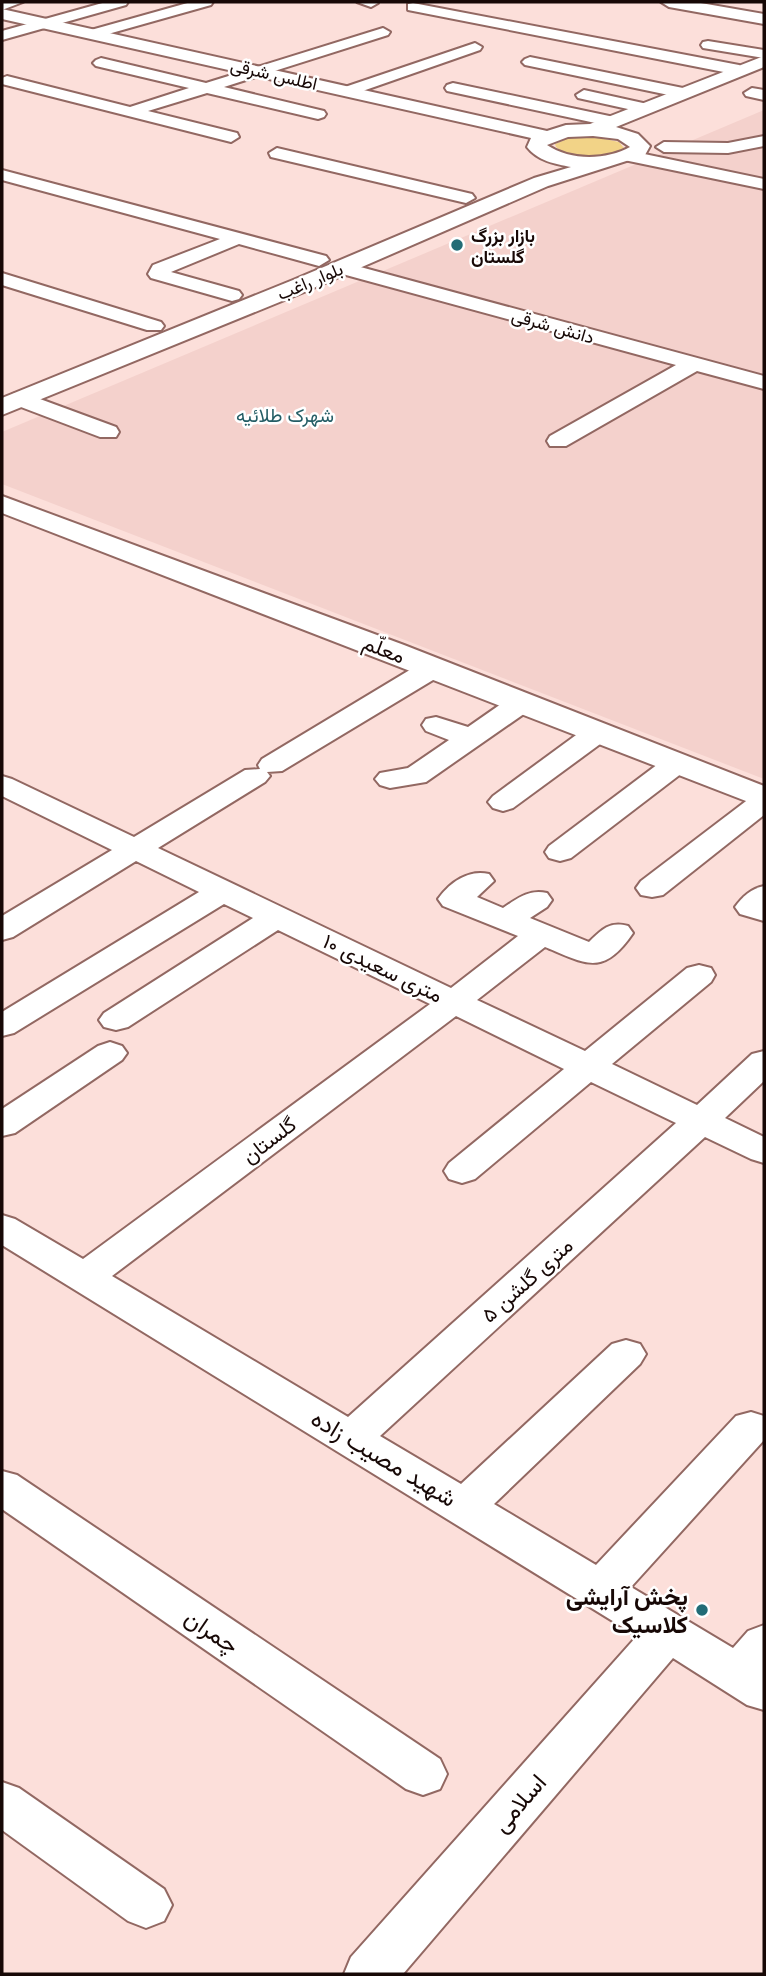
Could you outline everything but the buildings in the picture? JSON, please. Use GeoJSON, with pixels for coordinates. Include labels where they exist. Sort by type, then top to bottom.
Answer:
{"type":"FeatureCollection","features":[{"type":"Feature","properties":{"kind":"street"},"geometry":{"type":"LineString","coordinates":[[2,6],[16,2]]}},
{"type":"Feature","properties":{"kind":"street"},"geometry":{"type":"LineString","coordinates":[[2,36],[121,2]]}},
{"type":"Feature","properties":{"kind":"street"},"geometry":{"type":"LineString","coordinates":[[96,33],[206,2]]}},
{"type":"Feature","properties":{"kind":"street"},"geometry":{"type":"LineString","coordinates":[[441,12],[475,2]]}},
{"type":"Feature","properties":{"kind":"street"},"geometry":{"type":"LineString","coordinates":[[668,2],[764,19]]}},
{"type":"Feature","properties":{"kind":"street"},"geometry":{"type":"LineString","coordinates":[[413,7],[739,70]]}},
{"type":"Feature","properties":{"kind":"street","name":"اطلس شرقی"},"geometry":{"type":"LineString","coordinates":[[2,14],[348,91],[544,144],[577,160],[632,151]]}},
{"type":"Feature","properties":{"kind":"street"},"geometry":{"type":"LineString","coordinates":[[459,26],[480,20]]}},
{"type":"Feature","properties":{"kind":"street"},"geometry":{"type":"LineString","coordinates":[[130,111],[260,71],[335,53],[391,34],[357,27]]}},
{"type":"Feature","properties":{"kind":"street"},"geometry":{"type":"LineString","coordinates":[[443,41],[494,51]]}},
{"type":"Feature","properties":{"kind":"street"},"geometry":{"type":"LineString","coordinates":[[698,43],[764,54]]}},
{"type":"Feature","properties":{"kind":"street"},"geometry":{"type":"LineString","coordinates":[[302,46],[335,53]]}},
{"type":"Feature","properties":{"kind":"street"},"geometry":{"type":"LineString","coordinates":[[348,91],[439,64],[475,47]]}},
{"type":"Feature","properties":{"kind":"street"},"geometry":{"type":"LineString","coordinates":[[608,55],[626,48]]}},
{"type":"Feature","properties":{"kind":"street"},"geometry":{"type":"LineString","coordinates":[[398,55],[439,64]]}},
{"type":"Feature","properties":{"kind":"street"},"geometry":{"type":"LineString","coordinates":[[593,131],[764,61]]}},
{"type":"Feature","properties":{"kind":"street"},"geometry":{"type":"LineString","coordinates":[[530,62],[626,77],[683,93]]}},
{"type":"Feature","properties":{"kind":"street"},"geometry":{"type":"LineString","coordinates":[[101,63],[318,114]]}},
{"type":"Feature","properties":{"kind":"street"},"geometry":{"type":"LineString","coordinates":[[357,71],[406,82]]}},
{"type":"Feature","properties":{"kind":"street"},"geometry":{"type":"LineString","coordinates":[[7,81],[231,137]]}},
{"type":"Feature","properties":{"kind":"street"},"geometry":{"type":"LineString","coordinates":[[453,88],[614,122]]}},
{"type":"Feature","properties":{"kind":"street"},"geometry":{"type":"LineString","coordinates":[[566,91],[646,108]]}},
{"type":"Feature","properties":{"kind":"street"},"geometry":{"type":"LineString","coordinates":[[259,114],[284,106]]}},
{"type":"Feature","properties":{"kind":"street","name":"بلوار راغب"},"geometry":{"type":"LineString","coordinates":[[8,398],[342,268],[541,182],[632,151],[665,129]]}},
{"type":"Feature","properties":{"kind":"street"},"geometry":{"type":"LineString","coordinates":[[544,144],[566,131],[621,134],[632,151],[764,184]]}},
{"type":"Feature","properties":{"kind":"street"},"geometry":{"type":"LineString","coordinates":[[632,151],[727,148],[764,141]]}},
{"type":"Feature","properties":{"kind":"street","name":"بلوار راغب"},"geometry":{"type":"LineString","coordinates":[[8,398],[154,326],[319,260],[537,167],[544,161],[544,144]]}},
{"type":"Feature","properties":{"kind":"street"},"geometry":{"type":"LineString","coordinates":[[277,153],[466,198]]}},
{"type":"Feature","properties":{"kind":"street"},"geometry":{"type":"LineString","coordinates":[[2,175],[319,260]]}},
{"type":"Feature","properties":{"kind":"street"},"geometry":{"type":"LineString","coordinates":[[232,295],[158,274],[160,269],[239,238]]}},
{"type":"Feature","properties":{"kind":"street","name":"دانش شرقی"},"geometry":{"type":"LineString","coordinates":[[342,268],[764,383]]}},
{"type":"Feature","properties":{"kind":"street"},"geometry":{"type":"LineString","coordinates":[[2,279],[154,326]]}},
{"type":"Feature","properties":{"kind":"street"},"geometry":{"type":"LineString","coordinates":[[558,441],[694,364]]}},
{"type":"Feature","properties":{"kind":"street"},"geometry":{"type":"LineString","coordinates":[[8,398],[108,432]]}},
{"type":"Feature","properties":{"kind":"street","name":"معلّم"},"geometry":{"type":"LineString","coordinates":[[2,504],[433,668],[764,800]]}},
{"type":"Feature","properties":{"kind":"street"},"geometry":{"type":"LineString","coordinates":[[2,930],[433,668]]}},
{"type":"Feature","properties":{"kind":"street"},"geometry":{"type":"LineString","coordinates":[[390,779],[416,776],[521,703]]}},
{"type":"Feature","properties":{"kind":"street"},"geometry":{"type":"LineString","coordinates":[[436,725],[470,738]]}},
{"type":"Feature","properties":{"kind":"street"},"geometry":{"type":"LineString","coordinates":[[503,802],[597,733]]}},
{"type":"Feature","properties":{"kind":"street"},"geometry":{"type":"LineString","coordinates":[[560,852],[676,764]]}},
{"type":"Feature","properties":{"kind":"street","name":"۱۰ متری سعیدی"},"geometry":{"type":"LineString","coordinates":[[2,785],[764,1151]]}},
{"type":"Feature","properties":{"kind":"street"},"geometry":{"type":"LineString","coordinates":[[652,888],[764,800]]}},
{"type":"Feature","properties":{"kind":"street"},"geometry":{"type":"LineString","coordinates":[[478,881],[454,899],[593,955],[617,933]]}},
{"type":"Feature","properties":{"kind":"street"},"geometry":{"type":"LineString","coordinates":[[2,1026],[223,891]]}},
{"type":"Feature","properties":{"kind":"street"},"geometry":{"type":"LineString","coordinates":[[506,920],[536,900]]}},
{"type":"Feature","properties":{"kind":"street"},"geometry":{"type":"LineString","coordinates":[[2,1125],[113,1037],[277,917]]}},
{"type":"Feature","properties":{"kind":"street","name":"گلستان"},"geometry":{"type":"LineString","coordinates":[[85,1277],[540,935]]}},
{"type":"Feature","properties":{"kind":"street"},"geometry":{"type":"LineString","coordinates":[[463,1171],[699,975]]}},
{"type":"Feature","properties":{"kind":"street","name":"۵ متری گلشن"},"geometry":{"type":"LineString","coordinates":[[351,1438],[764,1062]]}},
{"type":"Feature","properties":{"kind":"street","name":"شهید مصیب زاده"},"geometry":{"type":"LineString","coordinates":[[2,1228],[668,1632],[756,1670]]}},
{"type":"Feature","properties":{"kind":"street"},"geometry":{"type":"LineString","coordinates":[[464,1507],[626,1354]]}},
{"type":"Feature","properties":{"kind":"street"},"geometry":{"type":"LineString","coordinates":[[601,1590],[751,1427]]}},
{"type":"Feature","properties":{"kind":"street","name":"چمران"},"geometry":{"type":"LineString","coordinates":[[2,1488],[423,1774]]}},
{"type":"Feature","properties":{"kind":"street","name":"اسلامی"},"geometry":{"type":"LineString","coordinates":[[370,1974],[668,1632]]}},
{"type":"Feature","properties":{"kind":"street"},"geometry":{"type":"LineString","coordinates":[[2,1803],[146,1905]]}},
{"type":"Feature","properties":{"kind":"shaded area"},"geometry":{"type":"Polygon","coordinates":[[[764,110],[764,779],[2,484],[2,432],[764,110]]]}},
{"type":"Feature","properties":{"kind":"shaded area"},"geometry":{"type":"Polygon","coordinates":[[[591,136],[619,142],[624,148],[609,155],[590,157],[571,154],[555,144],[571,137],[591,136]]]}},
{"type":"Feature","properties":{"kind":"place","name":"بازار بزرگ گلستان"},"geometry":{"type":"Point","coordinates":[457,245]}},
{"type":"Feature","properties":{"kind":"place","name":"پخش آرایشی کلاسیک"},"geometry":{"type":"Point","coordinates":[702,1610]}},
{"type":"Feature","properties":{"kind":"district","name":"شهرک طلائیه"},"geometry":{"type":"Point","coordinates":[285,415]}}]}
